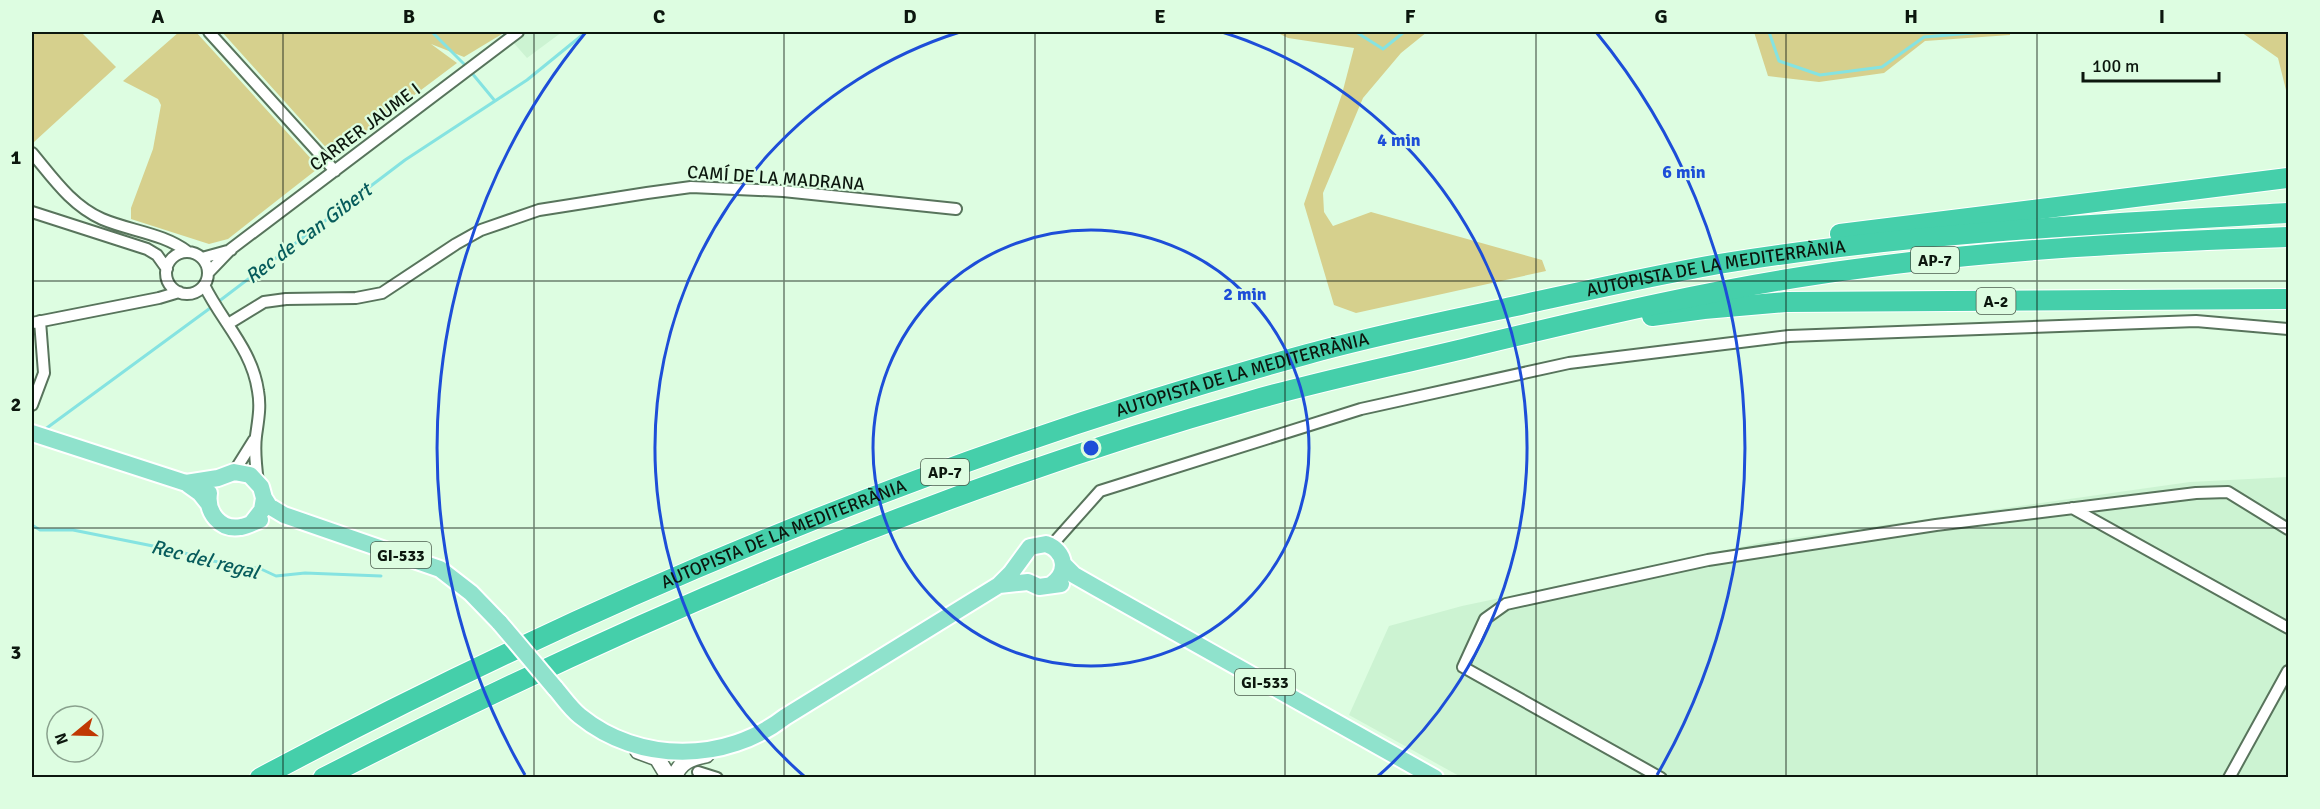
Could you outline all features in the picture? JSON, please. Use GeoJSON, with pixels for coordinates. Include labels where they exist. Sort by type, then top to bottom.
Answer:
{"type":"FeatureCollection","features":[{"type":"Feature","properties":{"kind":"highway"},"geometry":{"type":"LineString","coordinates":[[1667,273],[1689,257],[1759,245],[2289,178]]}},
{"type":"Feature","properties":{"kind":"highway","name":"AUTOPISTA DE LA MEDITERRÀNIA"},"geometry":{"type":"LineString","coordinates":[[260,777],[384,713],[580,620],[804,526],[1008,448],[1187,389],[1310,353],[1667,273],[1796,253],[1954,234],[2289,213]]}},
{"type":"Feature","properties":{"kind":"highway","name":"AUTOPISTA DE LA MEDITERRÀNIA"},"geometry":{"type":"LineString","coordinates":[[323,777],[472,703],[667,614],[803,557],[1022,474],[1256,399],[1658,302],[1855,269],[2046,249],[2289,237]]}},
{"type":"Feature","properties":{"kind":"highway","name":"A-2"},"geometry":{"type":"LineString","coordinates":[[1586,319],[1630,319],[1704,309],[1786,302],[2289,299]]}},
{"type":"Feature","properties":{"kind":"main road"},"geometry":{"type":"LineString","coordinates":[[32,433],[186,483],[200,493],[208,503],[212,514],[225,525],[236,528],[284,515]]}},
{"type":"Feature","properties":{"kind":"main road","name":"GI-533"},"geometry":{"type":"LineString","coordinates":[[226,475],[250,475],[269,506],[284,515],[440,568],[471,592],[580,716],[613,736],[662,751],[712,750],[758,735],[999,585],[1030,547],[1040,543],[1051,546],[1060,553],[1064,564],[1074,575],[1435,777]]}},
{"type":"Feature","properties":{"kind":"main road"},"geometry":{"type":"LineString","coordinates":[[186,483],[226,475]]}},
{"type":"Feature","properties":{"kind":"main road"},"geometry":{"type":"LineString","coordinates":[[208,503],[209,492],[226,475]]}},
{"type":"Feature","properties":{"kind":"main road"},"geometry":{"type":"LineString","coordinates":[[252,523],[262,510],[261,490]]}},
{"type":"Feature","properties":{"kind":"main road"},"geometry":{"type":"LineString","coordinates":[[1020,560],[1021,572],[1028,582]]}},
{"type":"Feature","properties":{"kind":"main road"},"geometry":{"type":"LineString","coordinates":[[1052,585],[1060,576],[1064,564]]}},
{"type":"Feature","properties":{"kind":"main road","name":"GI-533"},"geometry":{"type":"LineString","coordinates":[[999,585],[1028,582],[1040,587],[1067,584],[1095,587]]}},
{"type":"Feature","properties":{"kind":"main road","name":"GI-533"},"geometry":{"type":"LineString","coordinates":[[559,693],[603,722],[644,738],[688,742],[723,737],[785,717]]}},
{"type":"Feature","properties":{"kind":"street"},"geometry":{"type":"LineString","coordinates":[[209,32],[335,171]]}},
{"type":"Feature","properties":{"kind":"street","name":"CARRER JAUME I"},"geometry":{"type":"LineString","coordinates":[[208,273],[231,249],[518,32]]}},
{"type":"Feature","properties":{"kind":"street"},"geometry":{"type":"LineString","coordinates":[[32,153],[70,198],[85,210],[104,220],[176,243],[201,258],[208,273],[200,289],[186,294],[178,292],[159,298],[36,322],[44,373],[32,405]]}},
{"type":"Feature","properties":{"kind":"street","name":"CAMÍ DE LA MADRANA"},"geometry":{"type":"LineString","coordinates":[[226,322],[264,302],[286,299],[356,298],[382,293],[481,230],[539,210],[691,186],[783,191],[956,209]]}},
{"type":"Feature","properties":{"kind":"street"},"geometry":{"type":"LineString","coordinates":[[32,212],[147,249],[157,255],[167,269]]}},
{"type":"Feature","properties":{"kind":"street","name":"CARRER JAUME I"},"geometry":{"type":"LineString","coordinates":[[201,258],[231,249]]}},
{"type":"Feature","properties":{"kind":"street"},"geometry":{"type":"LineString","coordinates":[[178,292],[168,281],[167,269],[172,258],[188,252]]}},
{"type":"Feature","properties":{"kind":"street"},"geometry":{"type":"LineString","coordinates":[[200,289],[226,322],[248,356],[256,379],[259,402],[255,461],[261,490]]}},
{"type":"Feature","properties":{"kind":"street"},"geometry":{"type":"LineString","coordinates":[[1051,546],[1100,491],[1361,409],[1569,363],[1790,336],[2196,321],[2289,329]]}},
{"type":"Feature","properties":{"kind":"street"},"geometry":{"type":"LineString","coordinates":[[226,475],[256,437]]}},
{"type":"Feature","properties":{"kind":"street"},"geometry":{"type":"LineString","coordinates":[[1661,777],[1464,667],[1485,618],[1506,604],[1708,560],[1936,525],[2196,493],[2228,492],[2289,529]]}},
{"type":"Feature","properties":{"kind":"street"},"geometry":{"type":"LineString","coordinates":[[2072,508],[2289,628]]}},
{"type":"Feature","properties":{"kind":"street"},"geometry":{"type":"LineString","coordinates":[[2229,777],[2289,671]]}},
{"type":"Feature","properties":{"kind":"street"},"geometry":{"type":"LineString","coordinates":[[580,716],[591,729],[613,742],[657,758],[670,777]]}},
{"type":"Feature","properties":{"kind":"street"},"geometry":{"type":"LineString","coordinates":[[670,777],[672,765],[681,752],[688,748],[729,740],[740,733]]}},
{"type":"Feature","properties":{"kind":"street"},"geometry":{"type":"LineString","coordinates":[[670,777],[690,759],[736,748],[750,742],[758,735]]}},
{"type":"Feature","properties":{"kind":"street"},"geometry":{"type":"LineString","coordinates":[[698,772],[717,777]]}},
{"type":"Feature","properties":{"kind":"shaded area"},"geometry":{"type":"Polygon","coordinates":[[[36,32],[81,32],[116,67],[34,142],[32,140],[32,36],[36,32]]]}},
{"type":"Feature","properties":{"kind":"shaded area"},"geometry":{"type":"Polygon","coordinates":[[[179,32],[196,32],[314,162],[316,170],[228,239],[209,244],[131,219],[131,208],[153,149],[161,105],[158,99],[123,81],[179,32]]]}},
{"type":"Feature","properties":{"kind":"shaded area"},"geometry":{"type":"Polygon","coordinates":[[[222,32],[500,32],[502,34],[464,57],[431,44],[457,63],[337,153],[331,153],[222,32]]]}},
{"type":"Feature","properties":{"kind":"shaded area"},"geometry":{"type":"Polygon","coordinates":[[[504,32],[562,32],[527,58],[504,32]]]}},
{"type":"Feature","properties":{"kind":"shaded area"},"geometry":{"type":"Polygon","coordinates":[[[1276,32],[1427,32],[1401,53],[1363,98],[1323,193],[1324,212],[1333,226],[1371,212],[1542,260],[1546,271],[1356,313],[1334,305],[1304,204],[1342,94],[1354,48],[1288,38],[1276,32]]]}},
{"type":"Feature","properties":{"kind":"shaded area"},"geometry":{"type":"Polygon","coordinates":[[[1754,32],[2010,32],[2010,35],[1925,41],[1884,73],[1819,82],[1768,76],[1754,32]]]}},
{"type":"Feature","properties":{"kind":"shaded area"},"geometry":{"type":"Polygon","coordinates":[[[2241,32],[2288,32],[2288,98],[2278,58],[2241,32]]]}},
{"type":"Feature","properties":{"kind":"shaded area"},"geometry":{"type":"Polygon","coordinates":[[[2288,477],[2288,777],[1461,777],[1349,715],[1389,626],[1462,606],[1764,542],[2190,482],[2288,477]]]}},
{"type":"Feature","properties":{"kind":"waterway"},"geometry":{"type":"LineString","coordinates":[[432,32],[467,67]]}},
{"type":"Feature","properties":{"kind":"waterway","name":"Rec de Can Gibert"},"geometry":{"type":"LineString","coordinates":[[218,302],[405,160],[527,80],[586,32]]}},
{"type":"Feature","properties":{"kind":"waterway","name":"Rec de Can Gibert"},"geometry":{"type":"LineString","coordinates":[[1356,32],[1383,49],[1404,32]]}},
{"type":"Feature","properties":{"kind":"waterway","name":"Rec de Can Gibert"},"geometry":{"type":"LineString","coordinates":[[1769,32],[1779,61],[1820,75],[1882,67],[1924,37],[1985,32]]}},
{"type":"Feature","properties":{"kind":"waterway"},"geometry":{"type":"LineString","coordinates":[[471,72],[495,101]]}},
{"type":"Feature","properties":{"kind":"waterway","name":"Rec de Can Gibert"},"geometry":{"type":"LineString","coordinates":[[44,430],[213,306]]}},
{"type":"Feature","properties":{"kind":"waterway","name":"Rec del regal"},"geometry":{"type":"LineString","coordinates":[[32,525],[40,530],[73,530],[178,551],[207,560],[261,569],[276,576],[305,573],[381,576]]}}]}
